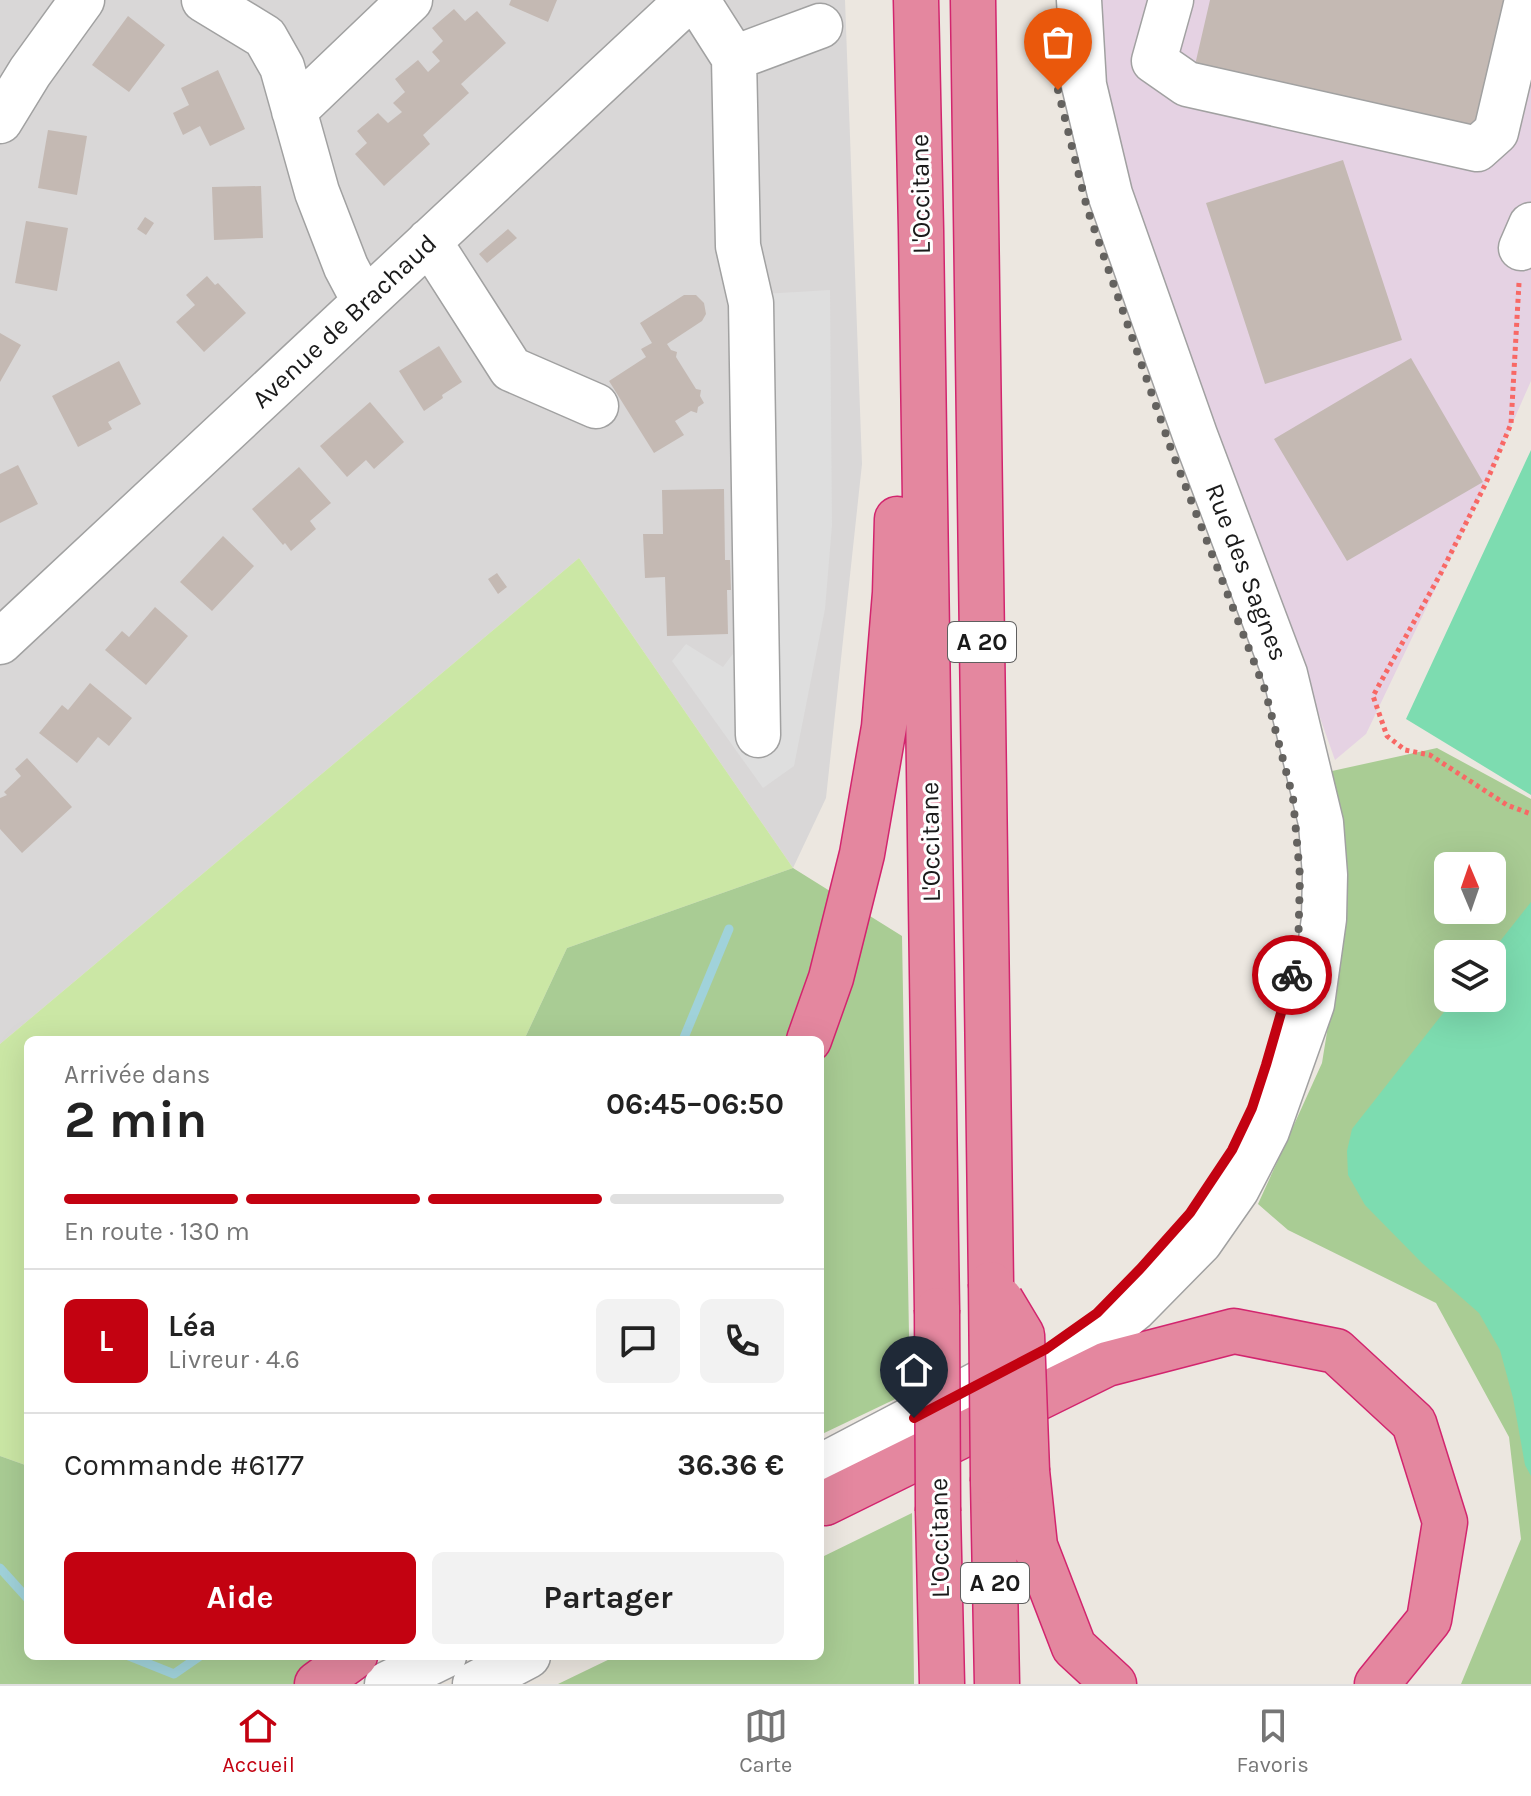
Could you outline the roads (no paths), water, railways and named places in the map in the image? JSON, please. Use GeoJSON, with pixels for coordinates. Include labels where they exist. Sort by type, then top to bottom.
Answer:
{"type":"FeatureCollection","features":[{"type":"Feature","properties":{"kind":"highway","name":"L'Occitane"},"geometry":{"type":"LineString","coordinates":[[916,0],[942,1684]]}},
{"type":"Feature","properties":{"kind":"highway","name":"L'Occitane"},"geometry":{"type":"LineString","coordinates":[[973,0],[991,1284],[1010,1476],[997,1684]]}},
{"type":"Feature","properties":{"kind":"highway"},"geometry":{"type":"LineString","coordinates":[[810,1036],[831,978],[862,854],[884,727],[895,593],[900,419],[921,230]]}},
{"type":"Feature","properties":{"kind":"highway"},"geometry":{"type":"LineString","coordinates":[[824,1491],[1107,1364],[1234,1331],[1336,1351],[1414,1423],[1445,1522],[1429,1620],[1377,1684]]}},
{"type":"Feature","properties":{"kind":"highway"},"geometry":{"type":"LineString","coordinates":[[1010,1476],[1074,1647],[1114,1684]]}},
{"type":"Feature","properties":{"kind":"highway"},"geometry":{"type":"LineString","coordinates":[[317,1684],[350,1660]]}},
{"type":"Feature","properties":{"kind":"street"},"geometry":{"type":"LineString","coordinates":[[0,121],[30,72],[82,0]]}},
{"type":"Feature","properties":{"kind":"street"},"geometry":{"type":"LineString","coordinates":[[204,0],[265,37],[282,67],[317,192],[346,267],[364,301]]}},
{"type":"Feature","properties":{"kind":"street"},"geometry":{"type":"LineString","coordinates":[[294,111],[410,0]]}},
{"type":"Feature","properties":{"kind":"street","name":"Avenue de Brachaud"},"geometry":{"type":"LineString","coordinates":[[0,642],[688,0]]}},
{"type":"Feature","properties":{"kind":"street"},"geometry":{"type":"LineString","coordinates":[[697,0],[734,58],[738,246],[751,303],[758,735]]}},
{"type":"Feature","properties":{"kind":"street","name":"Rue des Sagnes"},"geometry":{"type":"LineString","coordinates":[[824,1491],[1097,1313],[1190,1213],[1232,1150],[1252,1108],[1298,953],[1300,876],[1293,798],[1265,690],[1171,449],[1087,208],[1058,90],[1054,0]]}},
{"type":"Feature","properties":{"kind":"street","name":"Rue des Sagnes"},"geometry":{"type":"LineString","coordinates":[[824,1491],[1065,1365],[1134,1309],[1200,1242],[1237,1189],[1267,1131],[1312,1004],[1324,919],[1321,823],[1285,674],[1195,435],[1110,194],[1084,85],[1079,0]]}},
{"type":"Feature","properties":{"kind":"street"},"geometry":{"type":"LineString","coordinates":[[1171,0],[1154,61],[1187,84],[1477,149],[1496,132],[1527,0]]}},
{"type":"Feature","properties":{"kind":"street"},"geometry":{"type":"LineString","coordinates":[[734,58],[820,26]]}},
{"type":"Feature","properties":{"kind":"street"},"geometry":{"type":"LineString","coordinates":[[429,241],[511,369],[596,406]]}},
{"type":"Feature","properties":{"kind":"street"},"geometry":{"type":"LineString","coordinates":[[387,1684],[436,1660]]}},
{"type":"Feature","properties":{"kind":"street"},"geometry":{"type":"LineString","coordinates":[[475,1684],[520,1660]]}},
{"type":"Feature","properties":{"kind":"waterway"},"geometry":{"type":"LineString","coordinates":[[685,1036],[729,929]]}},
{"type":"Feature","properties":{"kind":"waterway"},"geometry":{"type":"LineString","coordinates":[[0,1568],[24,1595]]}},
{"type":"Feature","properties":{"kind":"waterway"},"geometry":{"type":"LineString","coordinates":[[139,1660],[174,1674],[194,1660]]}}]}
